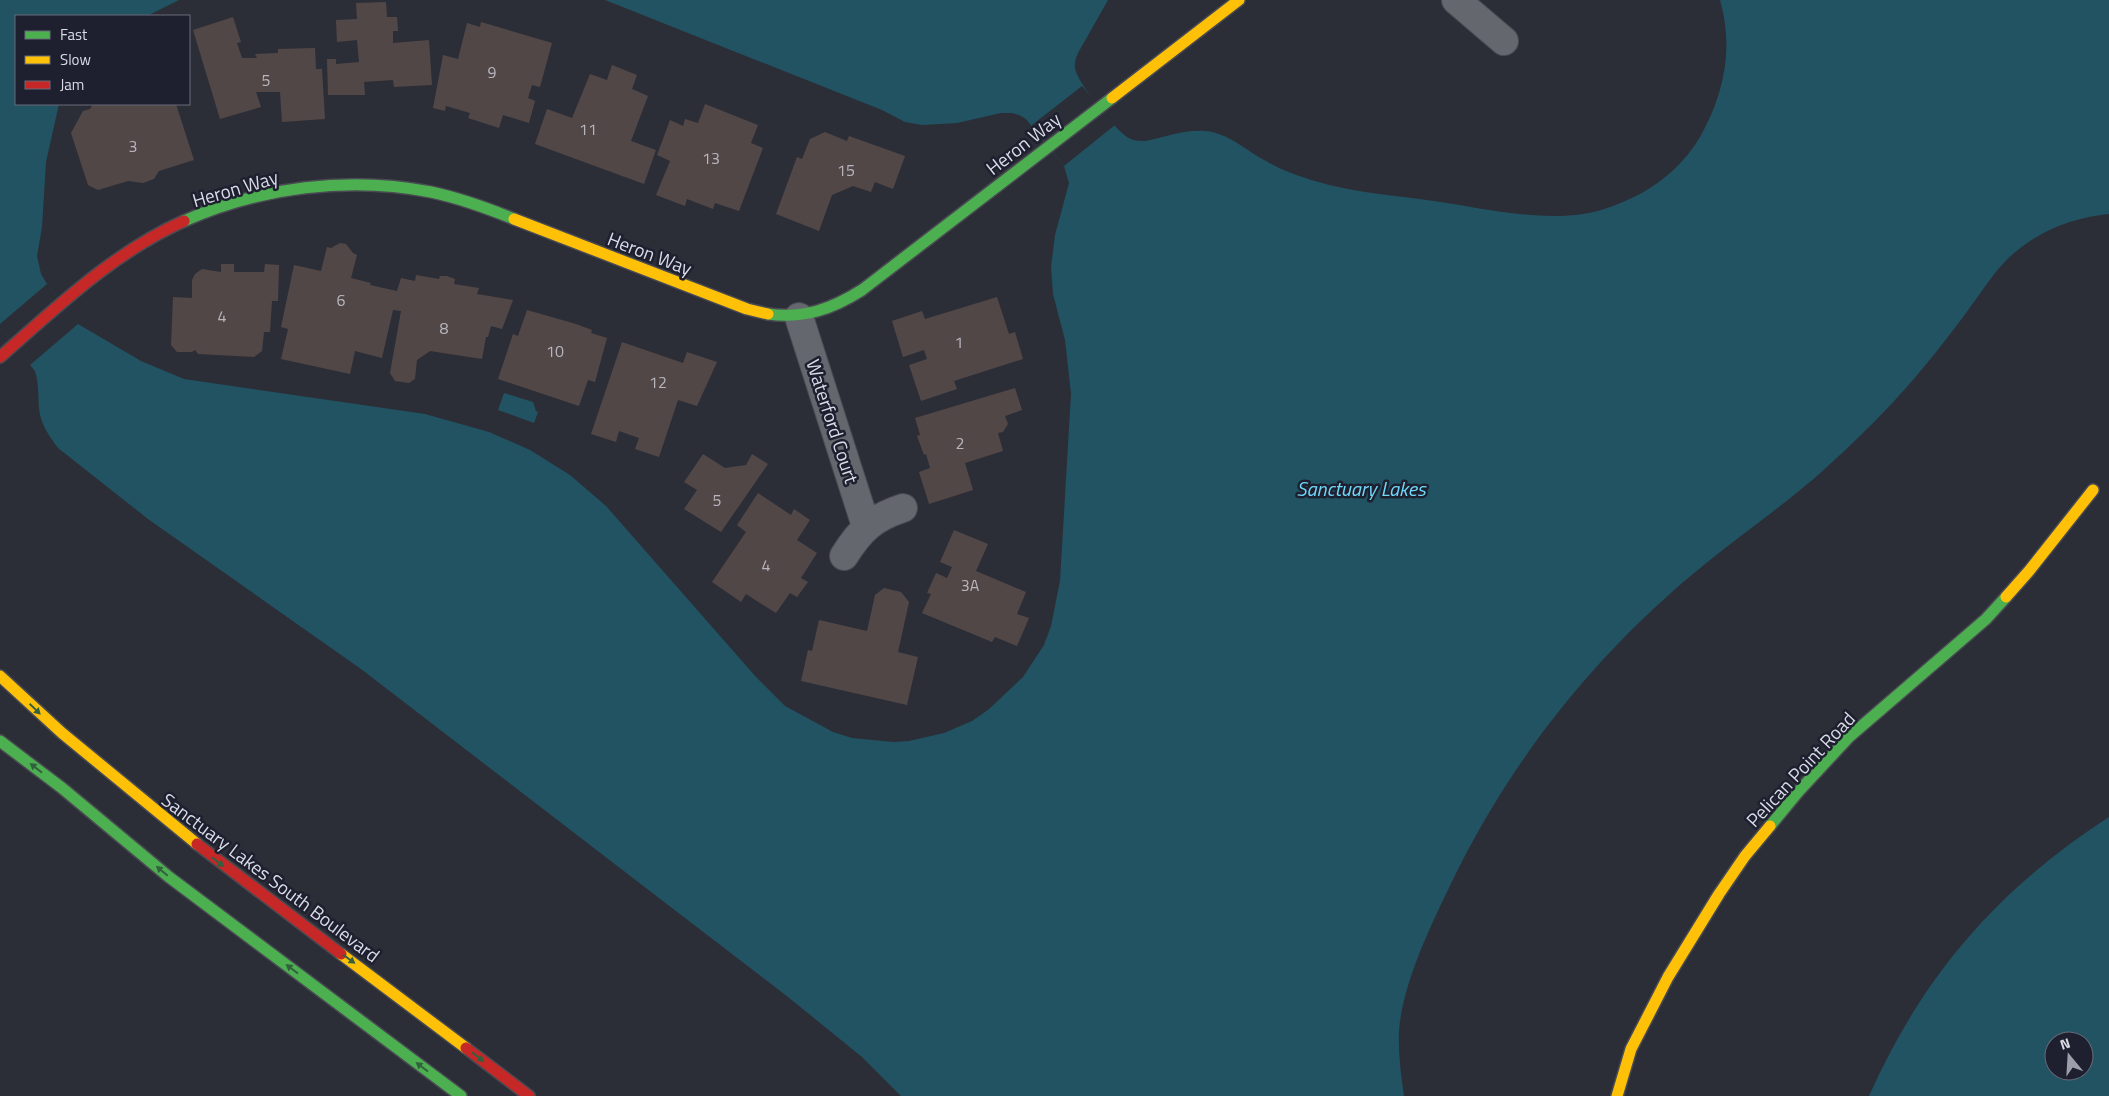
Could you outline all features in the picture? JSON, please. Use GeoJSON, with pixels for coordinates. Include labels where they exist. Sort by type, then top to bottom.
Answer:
{"type":"FeatureCollection","features":[{"type":"Feature","properties":{"kind":"street","name":"Heron Way"},"geometry":{"type":"LineString","coordinates":[[0,357],[112,264],[178,223],[215,208],[282,191],[351,186],[392,187],[430,192],[461,200],[747,309],[772,316],[799,316],[830,308],[862,290],[1239,0]]}},
{"type":"Feature","properties":{"kind":"street"},"geometry":{"type":"LineString","coordinates":[[1456,0],[1504,42]]}},
{"type":"Feature","properties":{"kind":"street","name":"Waterford Court"},"geometry":{"type":"LineString","coordinates":[[799,316],[866,526]]}},
{"type":"Feature","properties":{"kind":"street","name":"Pelican Point Road"},"geometry":{"type":"LineString","coordinates":[[1617,1096],[1631,1049],[1668,977],[1719,894],[1745,856],[1798,792],[1849,737],[1986,619],[2029,571],[2093,490]]}},
{"type":"Feature","properties":{"kind":"street"},"geometry":{"type":"LineString","coordinates":[[844,556],[856,537],[866,526],[881,516],[903,508]]}},
{"type":"Feature","properties":{"kind":"street","name":"Sanctuary Lakes South Boulevard"},"geometry":{"type":"LineString","coordinates":[[0,676],[48,721],[190,840],[529,1096]]}},
{"type":"Feature","properties":{"kind":"street"},"geometry":{"type":"LineString","coordinates":[[0,741],[62,788],[169,876],[460,1096]]}},
{"type":"Feature","properties":{"kind":"water","name":"Sanctuary Lakes"},"geometry":{"type":"Polygon","coordinates":[[[0,0],[179,0],[149,15],[15,15],[15,105],[59,105],[46,162],[42,227],[37,256],[41,274],[47,284],[78,324],[141,361],[184,379],[425,414],[489,432],[530,450],[570,475],[606,506],[756,677],[785,706],[833,732],[852,738],[893,742],[909,741],[944,733],[972,721],[988,710],[1023,677],[1044,645],[1051,626],[1060,581],[1071,394],[1065,340],[1053,294],[1051,267],[1055,235],[1069,183],[1064,166],[1026,119],[1019,115],[1001,113],[957,123],[922,125],[905,122],[882,110],[605,0],[1108,0],[1078,53],[1075,68],[1082,84],[1097,105],[1114,125],[1129,138],[1146,141],[1191,131],[1214,132],[1230,139],[1278,167],[1329,185],[1508,213],[1564,216],[1605,209],[1640,194],[1674,170],[1694,146],[1708,121],[1721,88],[1726,53],[1726,36],[1720,0],[2109,0],[2109,214],[2079,219],[2050,230],[2036,237],[2011,256],[1994,274],[1925,366],[1873,423],[1790,499],[1705,564],[1665,598],[1591,673],[1557,713],[1497,799],[1471,845],[1424,942],[1410,978],[1401,1014],[1399,1056],[1404,1096],[901,1096],[862,1057],[788,997],[361,669],[148,519],[58,448],[48,434],[41,419],[35,371],[0,328],[0,0]]]}},
{"type":"Feature","properties":{"kind":"water"},"geometry":{"type":"Polygon","coordinates":[[[504,393],[533,402],[538,412],[534,423],[498,410],[504,393]]]}},
{"type":"Feature","properties":{"kind":"water"},"geometry":{"type":"Polygon","coordinates":[[[2109,817],[2109,1096],[1869,1096],[1890,1052],[1939,974],[1968,938],[2032,874],[2109,817]]]}},
{"type":"Feature","properties":{"kind":"pier"},"geometry":{"type":"Polygon","coordinates":[[[1082,86],[1115,125],[1064,166],[1032,125],[1082,86]]]}},
{"type":"Feature","properties":{"kind":"pier"},"geometry":{"type":"Polygon","coordinates":[[[47,284],[78,324],[30,365],[0,328],[0,324],[47,284]]]}},
{"type":"Feature","properties":{"kind":"building"},"geometry":{"type":"Polygon","coordinates":[[[386,2],[387,17],[397,17],[398,31],[393,31],[393,43],[429,40],[432,85],[394,87],[393,80],[364,82],[365,95],[328,95],[327,59],[336,59],[336,64],[359,62],[357,40],[337,42],[336,20],[357,19],[356,3],[386,2]]]}},
{"type":"Feature","properties":{"kind":"building"},"geometry":{"type":"Polygon","coordinates":[[[233,17],[241,42],[237,43],[242,58],[257,58],[255,54],[278,53],[278,49],[315,48],[316,69],[322,69],[325,119],[282,122],[280,92],[256,92],[261,107],[220,119],[193,30],[233,17]]]}},
{"type":"Feature","properties":{"kind":"building"},"geometry":{"type":"Polygon","coordinates":[[[481,22],[552,43],[540,87],[532,85],[528,98],[535,101],[529,123],[503,115],[499,128],[468,118],[470,113],[446,106],[445,111],[433,108],[443,55],[458,59],[467,23],[480,27],[481,22]]]}},
{"type":"Feature","properties":{"kind":"building"},"geometry":{"type":"Polygon","coordinates":[[[612,65],[637,75],[632,89],[648,96],[631,141],[656,150],[644,184],[535,144],[547,109],[572,118],[590,74],[607,80],[612,65]]]}},
{"type":"Feature","properties":{"kind":"building"},"geometry":{"type":"Polygon","coordinates":[[[705,104],[758,125],[751,143],[763,148],[739,211],[715,203],[713,209],[687,199],[685,206],[656,195],[670,161],[657,155],[670,120],[683,126],[685,119],[698,123],[705,104]]]}},
{"type":"Feature","properties":{"kind":"building"},"geometry":{"type":"Polygon","coordinates":[[[92,105],[176,105],[194,160],[159,171],[154,179],[143,183],[128,181],[98,190],[88,185],[71,133],[83,111],[90,109],[92,105]]]}},
{"type":"Feature","properties":{"kind":"building"},"geometry":{"type":"Polygon","coordinates":[[[825,132],[847,141],[849,136],[905,156],[893,189],[875,182],[871,192],[853,186],[832,195],[819,231],[776,214],[797,157],[802,159],[810,139],[825,132]]]}},
{"type":"Feature","properties":{"kind":"building"},"geometry":{"type":"Polygon","coordinates":[[[340,243],[346,244],[357,255],[351,278],[371,283],[370,285],[397,291],[401,278],[415,281],[416,275],[439,279],[440,276],[447,276],[455,279],[454,284],[479,288],[477,294],[513,300],[502,329],[491,326],[488,337],[486,337],[482,359],[430,351],[417,360],[415,379],[409,383],[395,381],[390,373],[401,311],[393,310],[382,358],[355,351],[350,374],[281,359],[288,329],[281,327],[294,265],[321,271],[327,247],[331,248],[340,243]]]}},
{"type":"Feature","properties":{"kind":"building"},"geometry":{"type":"Polygon","coordinates":[[[221,264],[234,264],[234,272],[264,272],[265,264],[279,265],[278,301],[272,301],[270,332],[264,332],[262,351],[254,357],[198,354],[195,350],[192,352],[177,352],[171,345],[173,297],[192,298],[192,280],[195,274],[202,269],[221,272],[221,264]]]}},
{"type":"Feature","properties":{"kind":"building"},"geometry":{"type":"Polygon","coordinates":[[[997,297],[1009,334],[1015,332],[1023,359],[954,381],[957,389],[921,401],[909,365],[927,359],[924,350],[903,357],[892,321],[922,311],[925,319],[997,297]]]}},
{"type":"Feature","properties":{"kind":"building"},"geometry":{"type":"Polygon","coordinates":[[[527,310],[576,324],[592,330],[591,333],[607,338],[595,382],[588,380],[579,406],[498,379],[513,334],[518,336],[527,310]]]}},
{"type":"Feature","properties":{"kind":"building"},"geometry":{"type":"Polygon","coordinates":[[[622,342],[683,363],[687,352],[717,362],[697,406],[678,400],[659,457],[635,449],[639,438],[619,431],[616,442],[591,434],[622,342]]]}},
{"type":"Feature","properties":{"kind":"building"},"geometry":{"type":"Polygon","coordinates":[[[1015,388],[1022,410],[1005,416],[1008,424],[1003,432],[998,433],[1003,451],[965,463],[973,490],[929,504],[919,472],[930,468],[926,454],[924,455],[917,436],[920,435],[915,418],[1015,388]]]}},
{"type":"Feature","properties":{"kind":"building"},"geometry":{"type":"Polygon","coordinates":[[[703,454],[725,468],[746,465],[752,454],[768,464],[721,532],[684,509],[697,490],[684,482],[703,454]]]}},
{"type":"Feature","properties":{"kind":"building"},"geometry":{"type":"Polygon","coordinates":[[[758,493],[791,515],[794,509],[810,520],[797,540],[817,553],[801,578],[808,582],[797,597],[790,593],[776,613],[746,594],[741,602],[712,582],[746,532],[737,525],[758,493]]]}},
{"type":"Feature","properties":{"kind":"building"},"geometry":{"type":"Polygon","coordinates":[[[954,530],[988,544],[976,571],[1026,592],[1017,614],[1029,618],[1017,646],[995,637],[992,642],[922,613],[931,594],[927,593],[936,573],[947,578],[952,567],[940,562],[954,530]]]}},
{"type":"Feature","properties":{"kind":"building"},"geometry":{"type":"Polygon","coordinates":[[[884,588],[901,592],[909,602],[898,652],[918,657],[907,705],[801,681],[808,650],[812,651],[819,620],[867,631],[875,595],[884,588]]]}},
{"type":"Feature","properties":{"kind":"traffic: fast"},"geometry":{"type":"LineString","coordinates":[[768,314],[806,314],[829,307],[851,297],[1112,98]]}},
{"type":"Feature","properties":{"kind":"traffic: fast"},"geometry":{"type":"LineString","coordinates":[[184,221],[213,209],[243,200],[305,188],[337,185],[400,187],[431,192],[452,197],[514,219]]}},
{"type":"Feature","properties":{"kind":"traffic: fast"},"geometry":{"type":"LineString","coordinates":[[1770,826],[1798,792],[1849,737],[1986,619],[2006,597]]}},
{"type":"Feature","properties":{"kind":"traffic: fast"},"geometry":{"type":"LineString","coordinates":[[0,741],[62,788],[169,877],[461,1096]]}},
{"type":"Feature","properties":{"kind":"traffic: slow"},"geometry":{"type":"LineString","coordinates":[[1112,98],[1239,0]]}},
{"type":"Feature","properties":{"kind":"traffic: slow"},"geometry":{"type":"LineString","coordinates":[[514,219],[747,309],[768,314]]}},
{"type":"Feature","properties":{"kind":"traffic: slow"},"geometry":{"type":"LineString","coordinates":[[2006,597],[2093,490]]}},
{"type":"Feature","properties":{"kind":"traffic: slow"},"geometry":{"type":"LineString","coordinates":[[0,676],[62,733],[197,844]]}},
{"type":"Feature","properties":{"kind":"traffic: slow"},"geometry":{"type":"LineString","coordinates":[[1617,1096],[1631,1049],[1668,977],[1719,894],[1745,856],[1770,826]]}},
{"type":"Feature","properties":{"kind":"traffic: slow"},"geometry":{"type":"LineString","coordinates":[[341,954],[466,1048]]}},
{"type":"Feature","properties":{"kind":"traffic: jam"},"geometry":{"type":"LineString","coordinates":[[0,357],[65,300],[110,264],[158,234],[184,221]]}},
{"type":"Feature","properties":{"kind":"traffic: jam"},"geometry":{"type":"LineString","coordinates":[[197,844],[341,954]]}},
{"type":"Feature","properties":{"kind":"traffic: jam"},"geometry":{"type":"LineString","coordinates":[[466,1048],[529,1096]]}}]}
